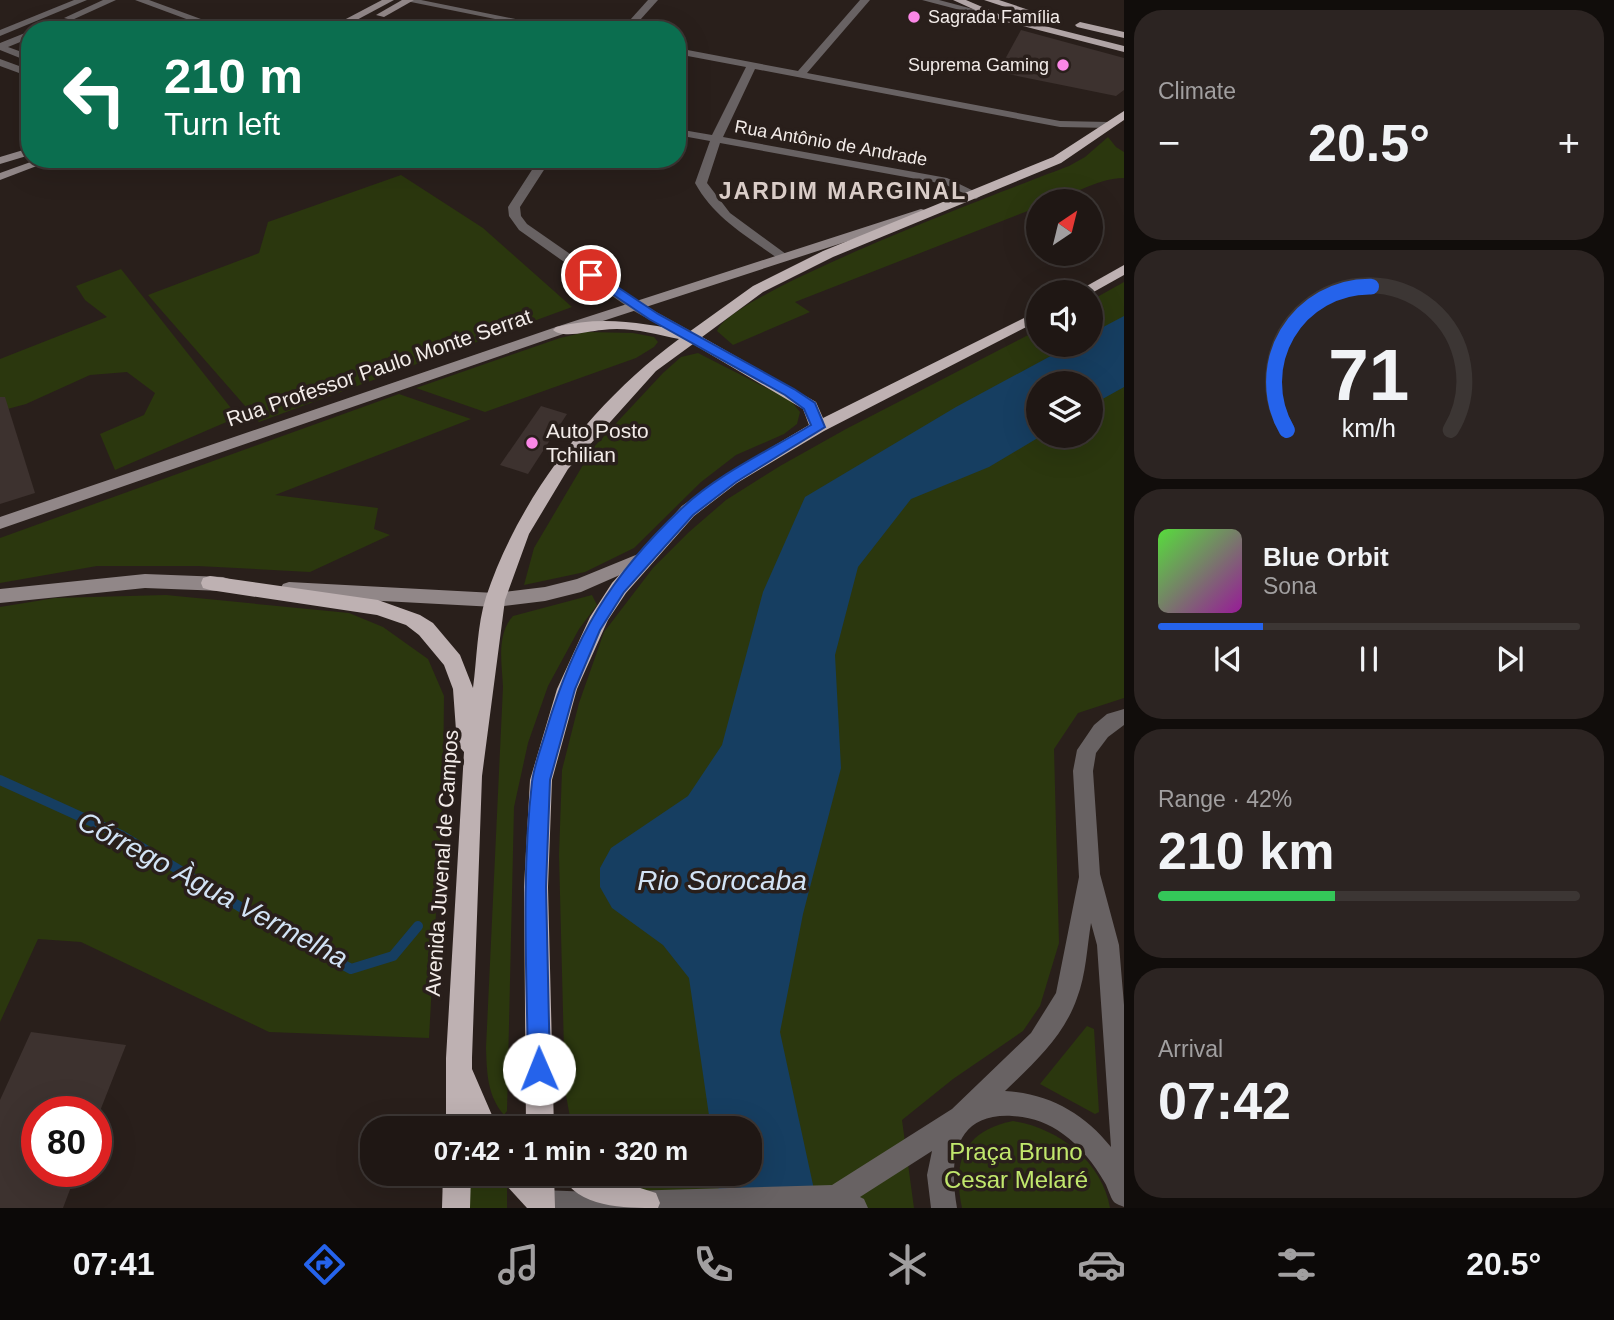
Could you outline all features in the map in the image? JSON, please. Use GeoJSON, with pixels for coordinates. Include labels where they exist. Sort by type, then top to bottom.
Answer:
{"type":"FeatureCollection","features":[{"type":"Feature","properties":{"kind":"highway","name":"Avenida Juvenal de Campos"},"geometry":{"type":"LineString","coordinates":[[460,1116],[458,1058],[471,776],[495,600],[520,533],[562,465],[650,368],[758,289],[935,208],[976,195],[1057,160],[1124,115]]}},
{"type":"Feature","properties":{"kind":"highway"},"geometry":{"type":"LineString","coordinates":[[1103,281],[1124,269]]}},
{"type":"Feature","properties":{"kind":"highway"},"geometry":{"type":"LineString","coordinates":[[540,1116],[536,887],[541,780],[567,689],[593,627],[618,588],[688,511],[731,478],[818,427],[1026,321]]}},
{"type":"Feature","properties":{"kind":"highway"},"geometry":{"type":"LineString","coordinates":[[561,330],[610,324],[632,325],[691,337],[789,392],[810,407],[818,427]]}},
{"type":"Feature","properties":{"kind":"highway"},"geometry":{"type":"LineString","coordinates":[[210,583],[378,608],[413,620],[426,629],[453,661],[463,689],[471,776]]}},
{"type":"Feature","properties":{"kind":"highway"},"geometry":{"type":"LineString","coordinates":[[458,1058],[466,1088],[478,1116]]}},
{"type":"Feature","properties":{"kind":"highway"},"geometry":{"type":"LineString","coordinates":[[539,1095],[545,1116]]}},
{"type":"Feature","properties":{"kind":"highway"},"geometry":{"type":"LineString","coordinates":[[456,1208],[457,1186]]}},
{"type":"Feature","properties":{"kind":"highway"},"geometry":{"type":"LineString","coordinates":[[525,1186],[541,1205]]}},
{"type":"Feature","properties":{"kind":"highway"},"geometry":{"type":"LineString","coordinates":[[540,1186],[541,1205]]}},
{"type":"Feature","properties":{"kind":"highway"},"geometry":{"type":"LineString","coordinates":[[589,1186],[637,1205]]}},
{"type":"Feature","properties":{"kind":"main road"},"geometry":{"type":"LineString","coordinates":[[347,21],[388,0]]}},
{"type":"Feature","properties":{"kind":"main road"},"geometry":{"type":"LineString","coordinates":[[370,21],[408,0]]}},
{"type":"Feature","properties":{"kind":"main road"},"geometry":{"type":"LineString","coordinates":[[958,0],[998,17],[1124,49]]}},
{"type":"Feature","properties":{"kind":"main road"},"geometry":{"type":"LineString","coordinates":[[989,0],[1059,20]]}},
{"type":"Feature","properties":{"kind":"main road"},"geometry":{"type":"LineString","coordinates":[[1072,23],[1124,35]]}},
{"type":"Feature","properties":{"kind":"main road"},"geometry":{"type":"LineString","coordinates":[[0,161],[21,154]]}},
{"type":"Feature","properties":{"kind":"main road"},"geometry":{"type":"LineString","coordinates":[[0,177],[25,168]]}},
{"type":"Feature","properties":{"kind":"main road","name":"Rua Professor Paulo Monte Serrat"},"geometry":{"type":"LineString","coordinates":[[0,523],[561,330],[935,208]]}},
{"type":"Feature","properties":{"kind":"main road"},"geometry":{"type":"LineString","coordinates":[[0,596],[145,581],[495,600],[545,594],[580,585],[648,556]]}},
{"type":"Feature","properties":{"kind":"street"},"geometry":{"type":"LineString","coordinates":[[30,21],[82,0]]}},
{"type":"Feature","properties":{"kind":"street"},"geometry":{"type":"LineString","coordinates":[[64,20],[111,0]]}},
{"type":"Feature","properties":{"kind":"street"},"geometry":{"type":"LineString","coordinates":[[139,0],[200,21]]}},
{"type":"Feature","properties":{"kind":"street"},"geometry":{"type":"LineString","coordinates":[[408,0],[518,21]]}},
{"type":"Feature","properties":{"kind":"street"},"geometry":{"type":"LineString","coordinates":[[634,21],[653,0]]}},
{"type":"Feature","properties":{"kind":"street"},"geometry":{"type":"LineString","coordinates":[[800,74],[865,0]]}},
{"type":"Feature","properties":{"kind":"street"},"geometry":{"type":"LineString","coordinates":[[928,0],[998,17]]}},
{"type":"Feature","properties":{"kind":"street"},"geometry":{"type":"LineString","coordinates":[[0,33],[21,25]]}},
{"type":"Feature","properties":{"kind":"street"},"geometry":{"type":"LineString","coordinates":[[0,47],[21,38]]}},
{"type":"Feature","properties":{"kind":"street"},"geometry":{"type":"LineString","coordinates":[[0,47],[21,55]]}},
{"type":"Feature","properties":{"kind":"street"},"geometry":{"type":"LineString","coordinates":[[686,53],[1060,124],[1105,127]]}},
{"type":"Feature","properties":{"kind":"street"},"geometry":{"type":"LineString","coordinates":[[0,62],[21,70]]}},
{"type":"Feature","properties":{"kind":"street"},"geometry":{"type":"LineString","coordinates":[[752,65],[716,139],[701,183],[708,198],[784,257]]}},
{"type":"Feature","properties":{"kind":"street","name":"Rua Antônio de Andrade"},"geometry":{"type":"LineString","coordinates":[[686,134],[947,181],[976,195]]}},
{"type":"Feature","properties":{"kind":"street"},"geometry":{"type":"LineString","coordinates":[[539,168],[514,207],[514,216],[523,227],[637,307],[691,337]]}},
{"type":"Feature","properties":{"kind":"street"},"geometry":{"type":"LineString","coordinates":[[1124,717],[1101,731],[1087,750],[1083,771],[1089,874],[1108,945],[1124,1158]]}},
{"type":"Feature","properties":{"kind":"street"},"geometry":{"type":"LineString","coordinates":[[541,1205],[845,1203],[961,1118],[1021,1061],[1062,1008],[1074,969],[1089,874]]}},
{"type":"Feature","properties":{"kind":"street"},"geometry":{"type":"LineString","coordinates":[[944,1208],[940,1173],[947,1143],[961,1118],[985,1107],[1013,1103],[1043,1109],[1072,1125],[1099,1150],[1124,1194]]}},
{"type":"Feature","properties":{"kind":"green space"},"geometry":{"type":"Polygon","coordinates":[[[1108,137],[1124,152],[1124,178],[1082,189],[1026,189],[1026,212],[795,302],[810,312],[733,345],[717,331],[734,314],[821,267],[879,241],[1069,166],[1085,157],[1108,137]]]}},
{"type":"Feature","properties":{"kind":"green space"},"geometry":{"type":"Polygon","coordinates":[[[401,175],[483,228],[572,307],[259,422],[148,295],[259,253],[268,222],[401,175]]]}},
{"type":"Feature","properties":{"kind":"green space"},"geometry":{"type":"Polygon","coordinates":[[[121,269],[238,417],[115,470],[100,434],[144,415],[155,393],[127,372],[90,375],[26,404],[0,411],[0,359],[107,317],[85,300],[76,286],[121,269]]]}},
{"type":"Feature","properties":{"kind":"green space"},"geometry":{"type":"Polygon","coordinates":[[[1124,282],[1124,698],[1078,713],[1054,749],[1059,943],[1040,1006],[1023,1031],[953,1079],[902,1120],[914,1208],[641,1208],[641,1186],[762,1186],[762,1116],[570,1116],[565,1090],[559,855],[562,770],[579,703],[604,632],[653,568],[726,500],[846,429],[1026,336],[1026,357],[1103,357],[1103,294],[1124,282]]]}},
{"type":"Feature","properties":{"kind":"green space"},"geometry":{"type":"Polygon","coordinates":[[[586,332],[633,333],[654,337],[658,342],[636,358],[485,412],[416,388],[560,338],[586,332]]]}},
{"type":"Feature","properties":{"kind":"green space"},"geometry":{"type":"Polygon","coordinates":[[[698,353],[790,400],[800,412],[797,424],[784,434],[736,455],[701,482],[634,548],[585,572],[524,585],[534,548],[593,448],[663,373],[681,357],[698,353]]]}},
{"type":"Feature","properties":{"kind":"green space"},"geometry":{"type":"Polygon","coordinates":[[[399,394],[471,419],[275,495],[378,508],[374,529],[390,535],[310,572],[198,566],[97,566],[0,583],[0,538],[399,394]]]}},
{"type":"Feature","properties":{"kind":"green space"},"geometry":{"type":"Polygon","coordinates":[[[166,595],[349,613],[383,627],[428,659],[444,696],[443,786],[429,1038],[269,1032],[81,942],[38,939],[0,1022],[0,607],[55,598],[166,595]]]}},
{"type":"Feature","properties":{"kind":"green space"},"geometry":{"type":"Polygon","coordinates":[[[592,595],[597,605],[579,629],[548,686],[528,743],[514,807],[507,1111],[504,1115],[491,1092],[486,1048],[503,687],[502,640],[513,616],[592,595]]]}},
{"type":"Feature","properties":{"kind":"green space"},"geometry":{"type":"Polygon","coordinates":[[[1087,1026],[1094,1029],[1099,1112],[1095,1114],[1040,1084],[1087,1026]]]}},
{"type":"Feature","properties":{"kind":"green space","name":"Praça Bruno Cesar Melaré"},"geometry":{"type":"Polygon","coordinates":[[[1013,1121],[1046,1131],[1075,1150],[1098,1176],[1110,1208],[962,1208],[959,1176],[965,1151],[983,1132],[1013,1121]]]}},
{"type":"Feature","properties":{"kind":"green space"},"geometry":{"type":"Polygon","coordinates":[[[467,1186],[507,1186],[507,1208],[466,1208],[467,1186]]]}},
{"type":"Feature","properties":{"kind":"water","name":"Rio Sorocaba"},"geometry":{"type":"Polygon","coordinates":[[[1124,316],[1124,387],[1103,399],[1103,371],[1026,371],[1026,445],[989,467],[911,499],[858,567],[835,655],[841,768],[803,914],[780,1032],[818,1208],[721,1208],[718,1186],[762,1186],[762,1116],[709,1116],[689,978],[663,945],[612,908],[600,887],[600,868],[611,848],[688,796],[722,745],[763,592],[805,497],[956,407],[1049,357],[1103,357],[1103,327],[1124,316]]]}},
{"type":"Feature","properties":{"kind":"building","name":"Suprema Gaming"},"geometry":{"type":"Polygon","coordinates":[[[1021,30],[1124,58],[1124,90],[1116,96],[998,72],[1021,30]]]}},
{"type":"Feature","properties":{"kind":"building"},"geometry":{"type":"Polygon","coordinates":[[[0,397],[5,397],[35,493],[0,504],[0,397]]]}},
{"type":"Feature","properties":{"kind":"building","name":"Auto Posto Tchilian"},"geometry":{"type":"Polygon","coordinates":[[[541,406],[567,414],[528,474],[500,465],[541,406]]]}},
{"type":"Feature","properties":{"kind":"building"},"geometry":{"type":"Polygon","coordinates":[[[31,1032],[126,1045],[106,1096],[21,1096],[21,1187],[71,1187],[63,1208],[0,1208],[0,1100],[31,1032]]]}},
{"type":"Feature","properties":{"kind":"waterway","name":"Córrego Àgua Vermelha"},"geometry":{"type":"LineString","coordinates":[[3,781],[0,780],[121,835],[272,926],[351,969],[393,956],[418,926]]}},
{"type":"Feature","properties":{"kind":"place","name":"Sagrada Família"},"geometry":{"type":"Point","coordinates":[914,17]}},
{"type":"Feature","properties":{"kind":"place","name":"Suprema Gaming"},"geometry":{"type":"Point","coordinates":[1063,65]}},
{"type":"Feature","properties":{"kind":"place","name":"Auto Posto Tchilian"},"geometry":{"type":"Point","coordinates":[532,443]}},
{"type":"Feature","properties":{"kind":"district","name":"JARDIM MARGINAL"},"geometry":{"type":"Point","coordinates":[843,191]}},
{"type":"Feature","properties":{"kind":"route"},"geometry":{"type":"LineString","coordinates":[[539,1069],[536,887],[541,780],[567,689],[593,627],[618,588],[688,511],[731,478],[818,427],[810,407],[789,392],[653,317],[591,275]]}}]}
